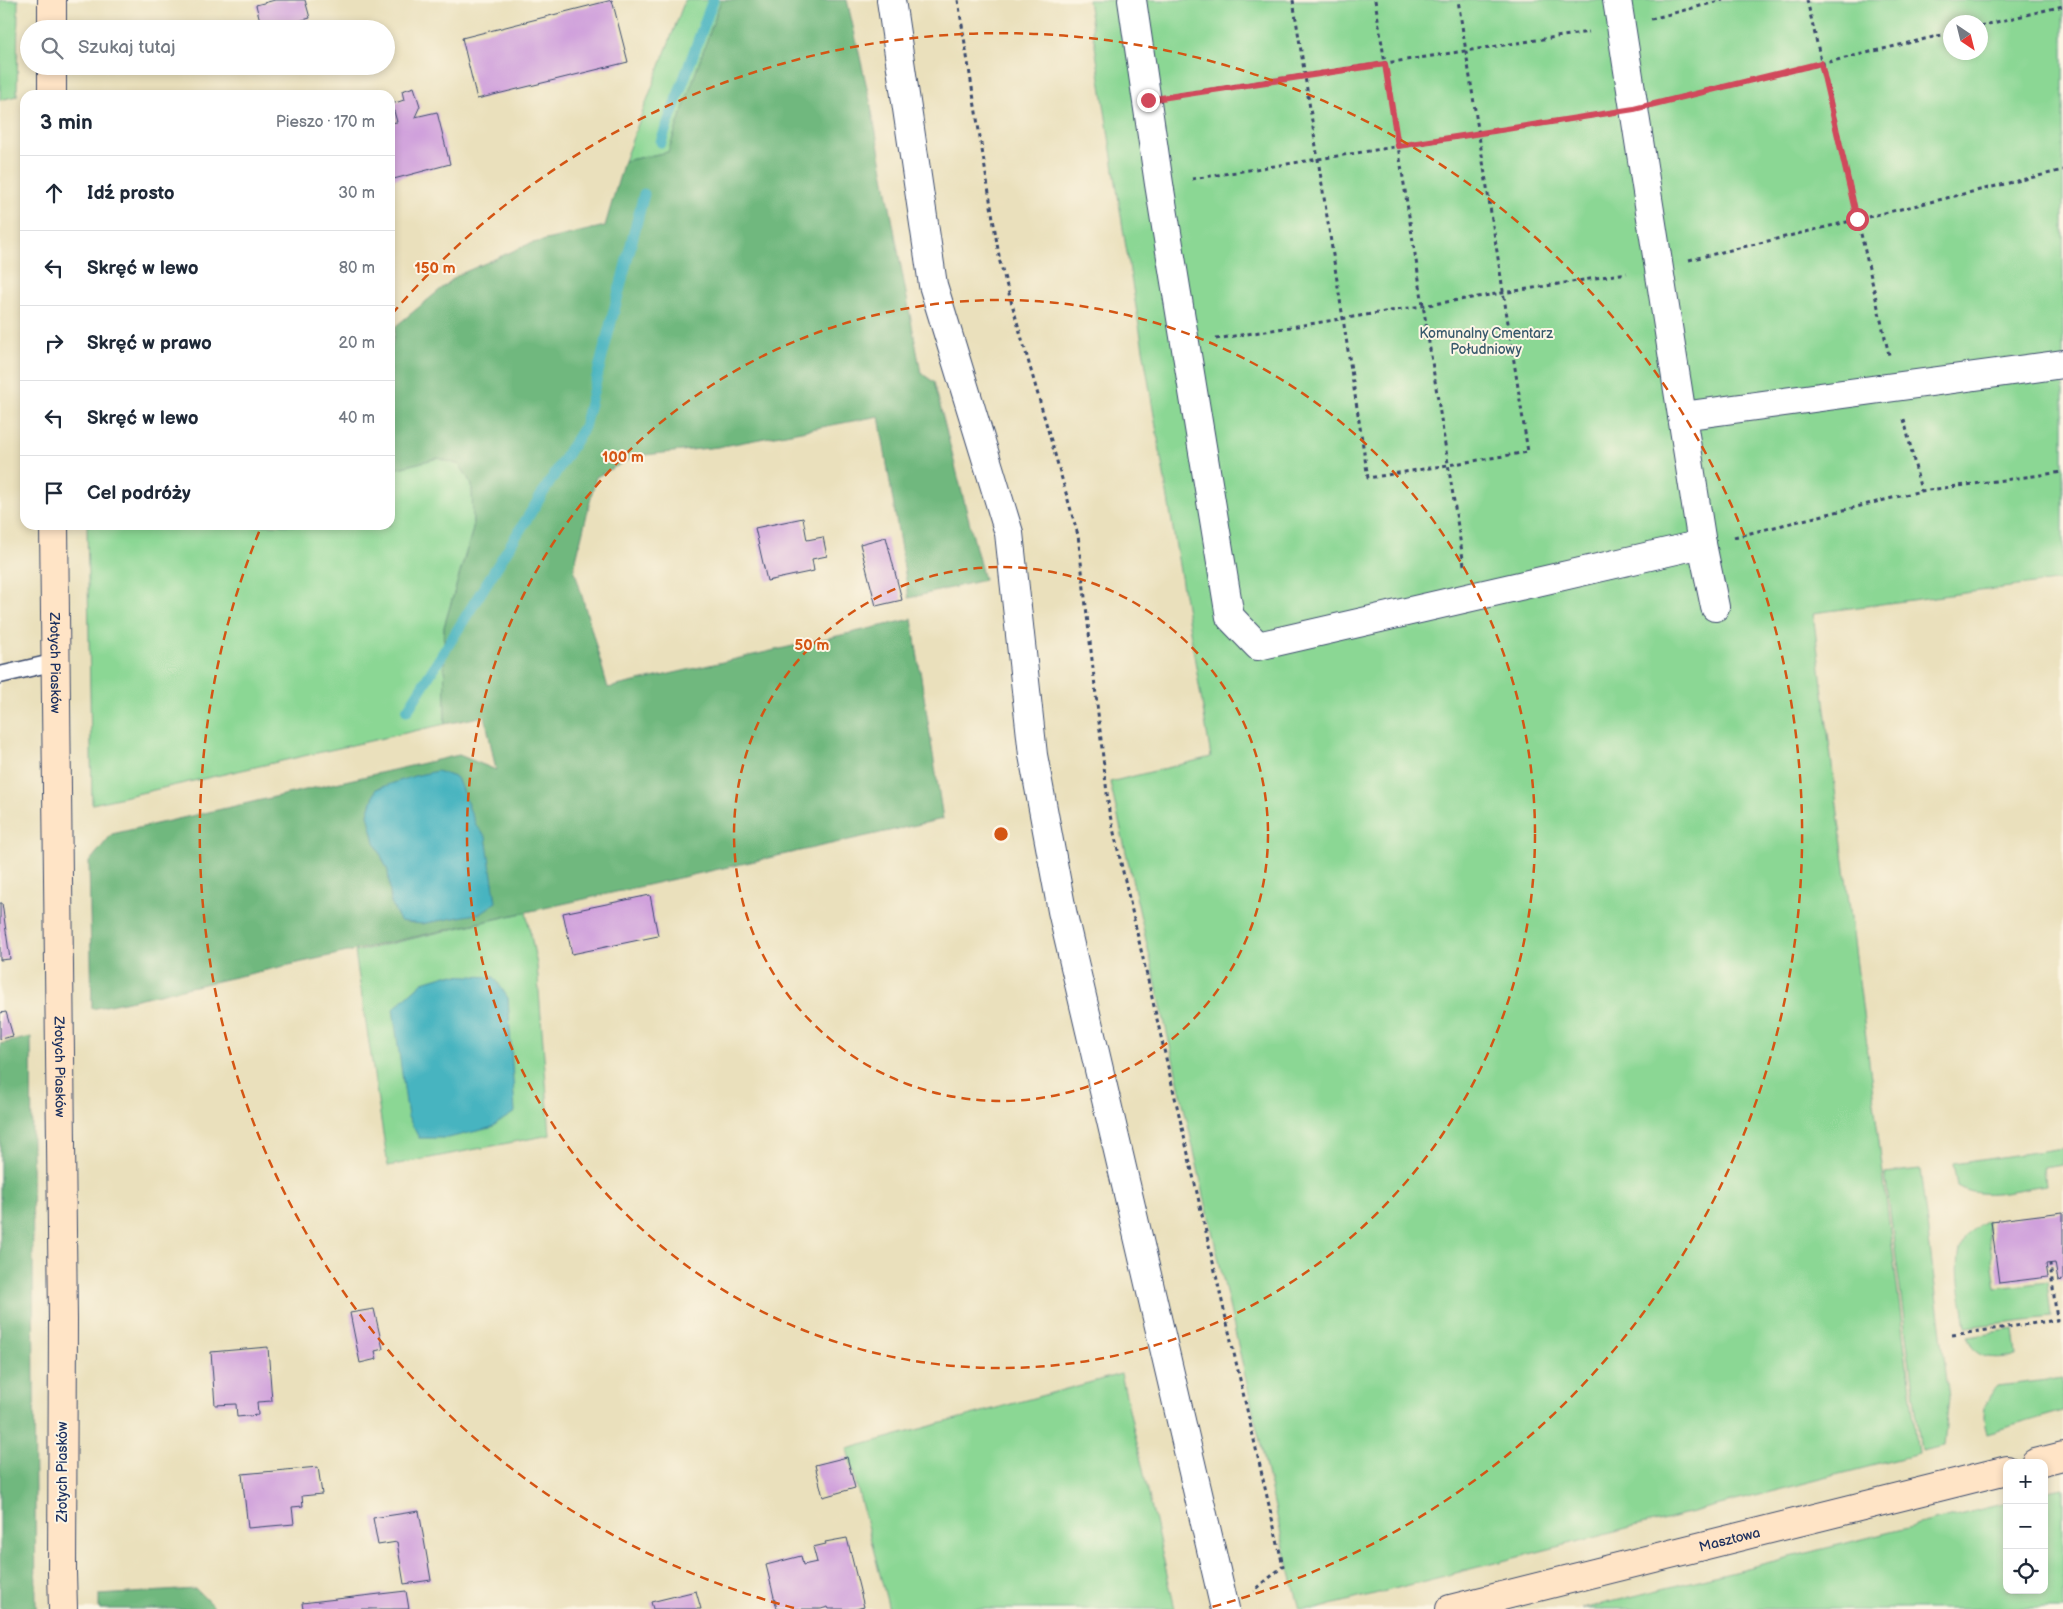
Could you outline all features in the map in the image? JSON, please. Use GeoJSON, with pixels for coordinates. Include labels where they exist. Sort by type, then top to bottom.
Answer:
{"type":"FeatureCollection","features":[{"type":"Feature","properties":{"kind":"street"},"geometry":{"type":"LineString","coordinates":[[52,0],[52,20]]}},
{"type":"Feature","properties":{"kind":"street"},"geometry":{"type":"LineString","coordinates":[[891,0],[934,285],[1009,533],[1033,755],[1062,911],[1236,1603]]}},
{"type":"Feature","properties":{"kind":"street"},"geometry":{"type":"LineString","coordinates":[[1132,0],[1159,184],[1230,617],[1258,646],[1702,544]]}},
{"type":"Feature","properties":{"kind":"street"},"geometry":{"type":"LineString","coordinates":[[1617,0],[1702,544],[1715,607]]}},
{"type":"Feature","properties":{"kind":"street"},"geometry":{"type":"LineString","coordinates":[[52,75],[52,90]]}},
{"type":"Feature","properties":{"kind":"street"},"geometry":{"type":"LineString","coordinates":[[1682,416],[2063,364]]}},
{"type":"Feature","properties":{"kind":"street","name":"Złotych Piasków"},"geometry":{"type":"LineString","coordinates":[[54,530],[63,1300],[62,1572],[64,1609]]}},
{"type":"Feature","properties":{"kind":"street"},"geometry":{"type":"LineString","coordinates":[[2048,1460],[2063,1456]]}},
{"type":"Feature","properties":{"kind":"street","name":"Masztowa"},"geometry":{"type":"LineString","coordinates":[[1450,1609],[2003,1471]]}},
{"type":"Feature","properties":{"kind":"lane"},"geometry":{"type":"LineString","coordinates":[[0,675],[56,662]]}},
{"type":"Feature","properties":{"kind":"path"},"geometry":{"type":"LineString","coordinates":[[958,0],[1000,262],[1078,535],[1109,811],[1283,1566],[1236,1603]]}},
{"type":"Feature","properties":{"kind":"path"},"geometry":{"type":"LineString","coordinates":[[1293,0],[1368,478],[1528,452],[1458,0]]}},
{"type":"Feature","properties":{"kind":"path"},"geometry":{"type":"LineString","coordinates":[[1375,0],[1469,598]]}},
{"type":"Feature","properties":{"kind":"path"},"geometry":{"type":"LineString","coordinates":[[1148,100],[1621,27],[1723,0]]}},
{"type":"Feature","properties":{"kind":"path"},"geometry":{"type":"LineString","coordinates":[[1807,0],[1922,492]]}},
{"type":"Feature","properties":{"kind":"path"},"geometry":{"type":"LineString","coordinates":[[1988,24],[2063,6]]}},
{"type":"Feature","properties":{"kind":"path"},"geometry":{"type":"LineString","coordinates":[[1159,184],[1634,109],[1943,34]]}},
{"type":"Feature","properties":{"kind":"path"},"geometry":{"type":"LineString","coordinates":[[1702,544],[1922,492],[2063,472]]}},
{"type":"Feature","properties":{"kind":"path"},"geometry":{"type":"LineString","coordinates":[[1952,1335],[2057,1320],[2050,1264]]}},
{"type":"Feature","properties":{"kind":"green space"},"geometry":{"type":"Polygon","coordinates":[[[0,0],[18,0],[17,96],[0,100],[0,0]]]}},
{"type":"Feature","properties":{"kind":"green space"},"geometry":{"type":"Polygon","coordinates":[[[685,0],[721,0],[668,152],[624,161],[685,0]]]}},
{"type":"Feature","properties":{"kind":"green space"},"geometry":{"type":"Polygon","coordinates":[[[721,0],[847,0],[870,101],[921,373],[934,382],[984,580],[909,598],[879,416],[718,447],[636,456],[596,477],[574,568],[608,688],[912,619],[943,819],[92,1009],[89,862],[112,834],[459,755],[496,770],[485,716],[445,724],[444,627],[473,529],[472,485],[460,465],[438,458],[395,469],[396,326],[458,275],[529,244],[605,226],[624,161],[668,152],[721,0]]]}},
{"type":"Feature","properties":{"kind":"green space","name":"Komunalny Cmentarz Południowy"},"geometry":{"type":"Polygon","coordinates":[[[1088,0],[2063,0],[2063,580],[1813,613],[1918,1454],[1316,1609],[1300,1609],[1289,1569],[1110,782],[1211,757],[1124,235],[1088,0]]]}},
{"type":"Feature","properties":{"kind":"green space"},"geometry":{"type":"Polygon","coordinates":[[[438,458],[460,465],[472,485],[473,529],[444,627],[445,724],[92,804],[87,530],[395,530],[395,469],[438,458]]]}},
{"type":"Feature","properties":{"kind":"green space"},"geometry":{"type":"Polygon","coordinates":[[[526,912],[537,965],[550,1135],[388,1166],[355,952],[526,912]]]}},
{"type":"Feature","properties":{"kind":"green space"},"geometry":{"type":"Polygon","coordinates":[[[31,1037],[36,1609],[0,1609],[0,1044],[31,1037]]]}},
{"type":"Feature","properties":{"kind":"green space"},"geometry":{"type":"Polygon","coordinates":[[[2063,1148],[2063,1165],[2043,1168],[2045,1185],[2000,1193],[1977,1193],[1957,1186],[1953,1164],[2063,1148]]]}},
{"type":"Feature","properties":{"kind":"green space"},"geometry":{"type":"Polygon","coordinates":[[[1920,1169],[1949,1397],[1944,1446],[1921,1451],[1885,1173],[1920,1169]]]}},
{"type":"Feature","properties":{"kind":"green space"},"geometry":{"type":"Polygon","coordinates":[[[1987,1221],[1996,1288],[2047,1282],[2051,1317],[1966,1327],[1960,1291],[1958,1264],[1960,1252],[1963,1241],[1970,1232],[1987,1221]]]}},
{"type":"Feature","properties":{"kind":"green space"},"geometry":{"type":"Polygon","coordinates":[[[2014,1329],[2017,1356],[1994,1358],[1981,1355],[1975,1351],[1968,1336],[2014,1329]]]}},
{"type":"Feature","properties":{"kind":"green space"},"geometry":{"type":"Polygon","coordinates":[[[1121,1374],[1175,1609],[889,1609],[847,1449],[1121,1374]]]}},
{"type":"Feature","properties":{"kind":"green space"},"geometry":{"type":"Polygon","coordinates":[[[2063,1378],[2063,1411],[1987,1433],[1984,1420],[1985,1408],[1993,1391],[1998,1386],[2063,1378]]]}},
{"type":"Feature","properties":{"kind":"green space"},"geometry":{"type":"Polygon","coordinates":[[[2063,1489],[2063,1609],[1582,1609],[2003,1504],[2003,1594],[2048,1594],[2048,1492],[2063,1489]]]}},
{"type":"Feature","properties":{"kind":"green space"},"geometry":{"type":"Polygon","coordinates":[[[196,1589],[216,1609],[99,1609],[99,1595],[196,1589]]]}},
{"type":"Feature","properties":{"kind":"water"},"geometry":{"type":"Polygon","coordinates":[[[437,771],[457,778],[476,825],[486,837],[496,902],[481,913],[421,924],[400,921],[391,903],[388,871],[375,842],[368,814],[376,789],[414,776],[437,771]]]}},
{"type":"Feature","properties":{"kind":"water"},"geometry":{"type":"Polygon","coordinates":[[[446,975],[494,977],[508,998],[515,1112],[490,1128],[448,1138],[419,1138],[408,1117],[393,1009],[423,982],[446,975]]]}},
{"type":"Feature","properties":{"kind":"building"},"geometry":{"type":"Polygon","coordinates":[[[275,0],[305,0],[310,18],[303,20],[260,20],[256,5],[275,0]]]}},
{"type":"Feature","properties":{"kind":"building"},"geometry":{"type":"Polygon","coordinates":[[[612,0],[628,62],[477,99],[462,38],[612,0]]]}},
{"type":"Feature","properties":{"kind":"building"},"geometry":{"type":"Polygon","coordinates":[[[414,87],[420,106],[415,117],[437,112],[450,164],[395,179],[395,122],[397,122],[395,103],[404,100],[402,91],[414,87]]]}},
{"type":"Feature","properties":{"kind":"building"},"geometry":{"type":"Polygon","coordinates":[[[803,518],[807,540],[823,537],[827,556],[812,559],[814,571],[767,581],[755,528],[803,518]]]}},
{"type":"Feature","properties":{"kind":"building"},"geometry":{"type":"Polygon","coordinates":[[[886,537],[902,600],[876,606],[860,544],[886,537]]]}},
{"type":"Feature","properties":{"kind":"building"},"geometry":{"type":"Polygon","coordinates":[[[650,895],[658,936],[572,954],[563,913],[650,895]]]}},
{"type":"Feature","properties":{"kind":"building"},"geometry":{"type":"Polygon","coordinates":[[[0,903],[2,903],[10,959],[0,960],[0,903]]]}},
{"type":"Feature","properties":{"kind":"building"},"geometry":{"type":"Polygon","coordinates":[[[6,1012],[13,1036],[0,1039],[0,1013],[6,1012]]]}},
{"type":"Feature","properties":{"kind":"building"},"geometry":{"type":"Polygon","coordinates":[[[2063,1212],[2063,1280],[2058,1281],[2055,1263],[2046,1264],[2048,1277],[1999,1283],[1991,1221],[2063,1212]]]}},
{"type":"Feature","properties":{"kind":"building"},"geometry":{"type":"Polygon","coordinates":[[[374,1309],[383,1349],[375,1351],[377,1359],[360,1363],[350,1313],[374,1309]]]}},
{"type":"Feature","properties":{"kind":"building"},"geometry":{"type":"Polygon","coordinates":[[[268,1347],[272,1401],[257,1402],[258,1415],[237,1417],[236,1404],[215,1405],[211,1352],[268,1347]]]}},
{"type":"Feature","properties":{"kind":"building"},"geometry":{"type":"Polygon","coordinates":[[[847,1457],[855,1488],[823,1497],[815,1465],[847,1457]]]}},
{"type":"Feature","properties":{"kind":"building"},"geometry":{"type":"Polygon","coordinates":[[[318,1467],[322,1494],[302,1496],[303,1506],[292,1507],[294,1524],[248,1528],[242,1474],[318,1467]]]}},
{"type":"Feature","properties":{"kind":"building"},"geometry":{"type":"Polygon","coordinates":[[[419,1511],[431,1580],[404,1584],[397,1542],[378,1545],[373,1518],[419,1511]]]}},
{"type":"Feature","properties":{"kind":"building"},"geometry":{"type":"Polygon","coordinates":[[[847,1538],[864,1607],[855,1609],[829,1609],[828,1607],[821,1609],[777,1609],[766,1565],[801,1556],[803,1565],[817,1562],[813,1547],[826,1544],[825,1542],[847,1538]]]}},
{"type":"Feature","properties":{"kind":"building"},"geometry":{"type":"Polygon","coordinates":[[[406,1591],[409,1609],[303,1609],[302,1603],[406,1591]]]}},
{"type":"Feature","properties":{"kind":"building"},"geometry":{"type":"Polygon","coordinates":[[[696,1591],[701,1609],[653,1609],[651,1602],[696,1591]]]}},
{"type":"Feature","properties":{"kind":"waterway"},"geometry":{"type":"LineString","coordinates":[[661,142],[713,0]]}},
{"type":"Feature","properties":{"kind":"waterway"},"geometry":{"type":"LineString","coordinates":[[407,711],[584,427],[644,194]]}},
{"type":"Feature","properties":{"kind":"route"},"geometry":{"type":"LineString","coordinates":[[1148,100],[1385,64],[1398,146],[1634,109],[1821,63],[1857,219]]}}]}
